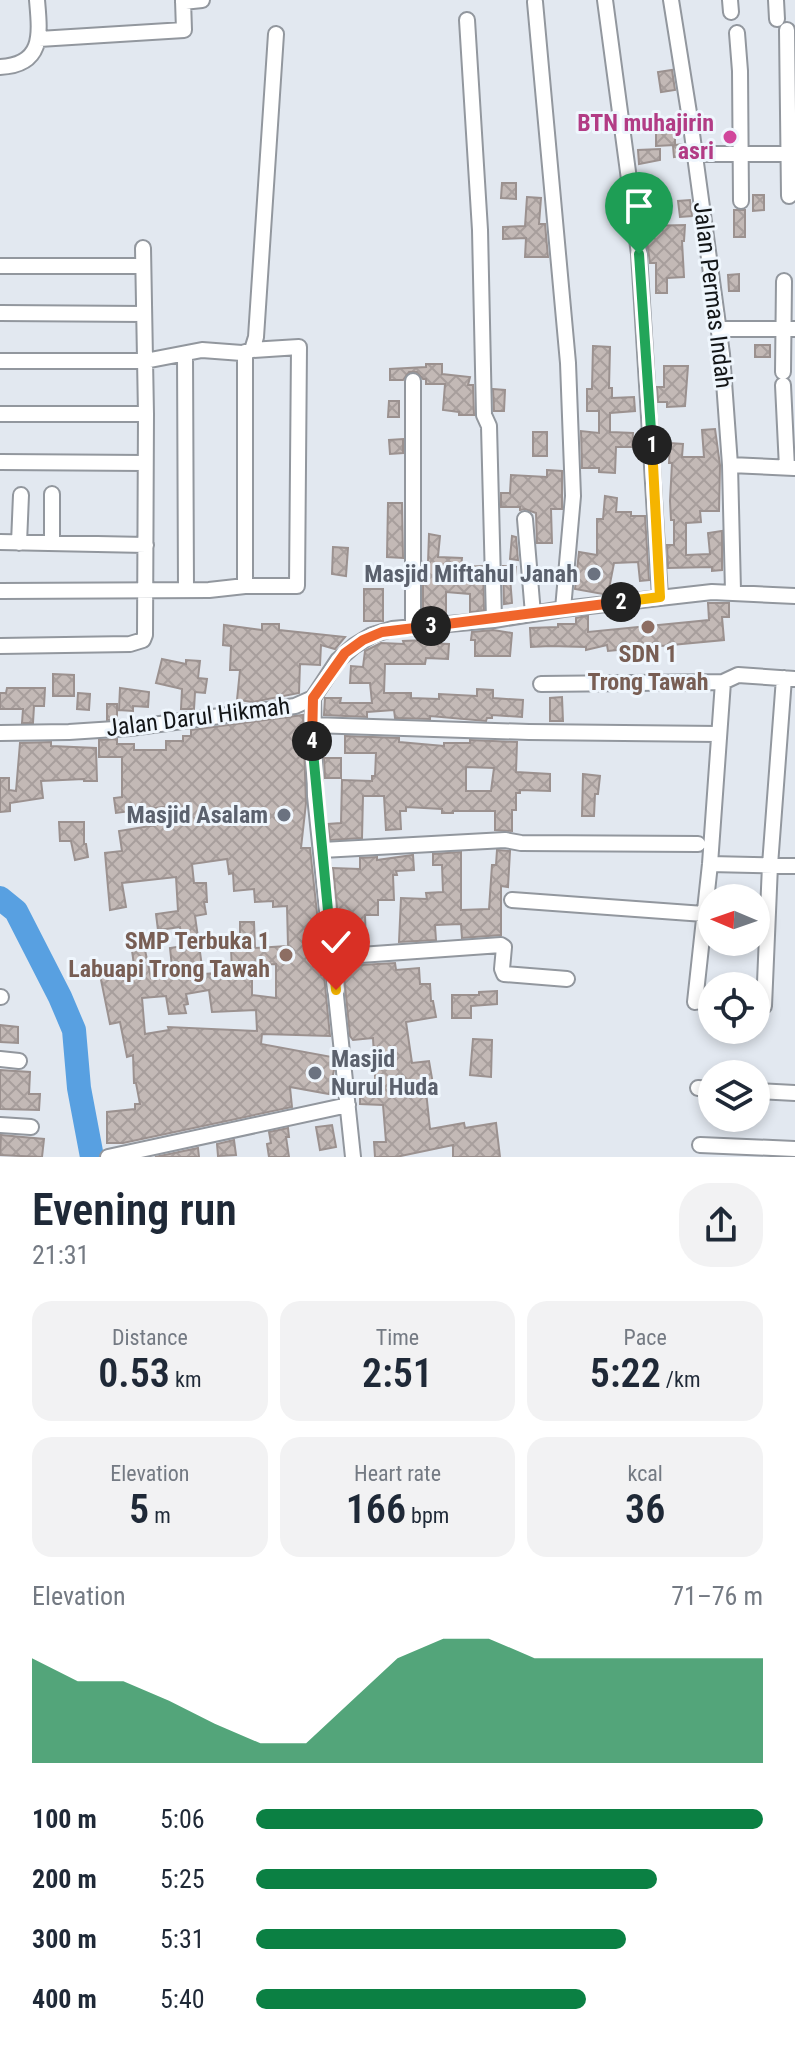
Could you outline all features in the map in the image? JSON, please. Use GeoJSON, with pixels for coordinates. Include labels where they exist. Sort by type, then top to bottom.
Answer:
{"type":"FeatureCollection","features":[{"type":"Feature","properties":{"kind":"street"},"geometry":{"type":"LineString","coordinates":[[0,67],[23,63],[34,51],[39,39],[37,0]]}},
{"type":"Feature","properties":{"kind":"street"},"geometry":{"type":"LineString","coordinates":[[39,39],[184,30],[183,1],[202,0]]}},
{"type":"Feature","properties":{"kind":"street"},"geometry":{"type":"LineString","coordinates":[[605,0],[639,254],[660,597]]}},
{"type":"Feature","properties":{"kind":"street","name":"Jalan Permas Indah"},"geometry":{"type":"LineString","coordinates":[[671,0],[719,329],[730,465],[733,591]]}},
{"type":"Feature","properties":{"kind":"street"},"geometry":{"type":"LineString","coordinates":[[776,0],[786,57],[793,154],[789,196]]}},
{"type":"Feature","properties":{"kind":"street"},"geometry":{"type":"LineString","coordinates":[[535,2],[568,363],[573,496],[563,609]]}},
{"type":"Feature","properties":{"kind":"street"},"geometry":{"type":"LineString","coordinates":[[467,20],[480,230],[484,415],[489,426],[494,620]]}},
{"type":"Feature","properties":{"kind":"street"},"geometry":{"type":"LineString","coordinates":[[737,33],[741,201]]}},
{"type":"Feature","properties":{"kind":"street"},"geometry":{"type":"LineString","coordinates":[[245,586],[248,351],[256,337],[276,34]]}},
{"type":"Feature","properties":{"kind":"street"},"geometry":{"type":"LineString","coordinates":[[695,154],[793,154]]}},
{"type":"Feature","properties":{"kind":"street"},"geometry":{"type":"LineString","coordinates":[[0,646],[136,643],[143,640],[147,589],[143,248]]}},
{"type":"Feature","properties":{"kind":"street"},"geometry":{"type":"LineString","coordinates":[[0,266],[143,266]]}},
{"type":"Feature","properties":{"kind":"street"},"geometry":{"type":"LineString","coordinates":[[730,465],[791,468],[783,378],[788,329],[784,281]]}},
{"type":"Feature","properties":{"kind":"street"},"geometry":{"type":"LineString","coordinates":[[0,313],[144,314]]}},
{"type":"Feature","properties":{"kind":"street"},"geometry":{"type":"LineString","coordinates":[[719,329],[788,329]]}},
{"type":"Feature","properties":{"kind":"street"},"geometry":{"type":"LineString","coordinates":[[0,361],[145,361],[212,349],[248,351],[299,347],[297,586],[0,591]]}},
{"type":"Feature","properties":{"kind":"street"},"geometry":{"type":"LineString","coordinates":[[185,354],[186,590]]}},
{"type":"Feature","properties":{"kind":"street"},"geometry":{"type":"LineString","coordinates":[[413,381],[413,627]]}},
{"type":"Feature","properties":{"kind":"street"},"geometry":{"type":"LineString","coordinates":[[0,414],[146,414]]}},
{"type":"Feature","properties":{"kind":"street"},"geometry":{"type":"LineString","coordinates":[[0,462],[145,463]]}},
{"type":"Feature","properties":{"kind":"street"},"geometry":{"type":"LineString","coordinates":[[52,494],[52,542]]}},
{"type":"Feature","properties":{"kind":"street"},"geometry":{"type":"LineString","coordinates":[[19,543],[21,495]]}},
{"type":"Feature","properties":{"kind":"street"},"geometry":{"type":"LineString","coordinates":[[525,519],[533,614]]}},
{"type":"Feature","properties":{"kind":"street"},"geometry":{"type":"LineString","coordinates":[[0,542],[146,545]]}},
{"type":"Feature","properties":{"kind":"street","name":"Jalan Darul Hikmah"},"geometry":{"type":"LineString","coordinates":[[0,733],[130,728],[282,709],[305,703],[313,698],[338,660],[354,646],[382,632],[660,597],[733,591],[795,596]]}},
{"type":"Feature","properties":{"kind":"street"},"geometry":{"type":"LineString","coordinates":[[541,684],[723,682],[738,675],[790,678],[770,865],[765,972]]}},
{"type":"Feature","properties":{"kind":"street"},"geometry":{"type":"LineString","coordinates":[[708,884],[723,682]]}},
{"type":"Feature","properties":{"kind":"street"},"geometry":{"type":"LineString","coordinates":[[313,698],[315,796],[353,1157]]}},
{"type":"Feature","properties":{"kind":"street"},"geometry":{"type":"LineString","coordinates":[[312,725],[718,734]]}},
{"type":"Feature","properties":{"kind":"street"},"geometry":{"type":"LineString","coordinates":[[322,850],[505,840],[521,843],[698,844]]}},
{"type":"Feature","properties":{"kind":"street"},"geometry":{"type":"LineString","coordinates":[[710,864],[795,866]]}},
{"type":"Feature","properties":{"kind":"street"},"geometry":{"type":"LineString","coordinates":[[512,900],[698,914]]}},
{"type":"Feature","properties":{"kind":"street"},"geometry":{"type":"LineString","coordinates":[[332,957],[501,945],[504,947],[504,974],[567,979]]}},
{"type":"Feature","properties":{"kind":"street"},"geometry":{"type":"LineString","coordinates":[[695,1002],[700,956]]}},
{"type":"Feature","properties":{"kind":"street"},"geometry":{"type":"LineString","coordinates":[[0,1059],[19,1061]]}},
{"type":"Feature","properties":{"kind":"street"},"geometry":{"type":"LineString","coordinates":[[770,1092],[795,1093]]}},
{"type":"Feature","properties":{"kind":"street"},"geometry":{"type":"LineString","coordinates":[[108,1157],[348,1105]]}},
{"type":"Feature","properties":{"kind":"street"},"geometry":{"type":"LineString","coordinates":[[0,1125],[31,1127]]}},
{"type":"Feature","properties":{"kind":"street"},"geometry":{"type":"LineString","coordinates":[[700,1145],[795,1149]]}},
{"type":"Feature","properties":{"kind":"building"},"geometry":{"type":"Polygon","coordinates":[[[672,70],[675,90],[661,92],[658,72],[672,70]]]}},
{"type":"Feature","properties":{"kind":"building"},"geometry":{"type":"Polygon","coordinates":[[[656,128],[675,128],[675,145],[656,146],[656,128]]]}},
{"type":"Feature","properties":{"kind":"building"},"geometry":{"type":"Polygon","coordinates":[[[683,144],[685,155],[674,157],[673,146],[683,144]]]}},
{"type":"Feature","properties":{"kind":"building"},"geometry":{"type":"Polygon","coordinates":[[[660,149],[660,160],[639,164],[638,150],[660,149]]]}},
{"type":"Feature","properties":{"kind":"building"},"geometry":{"type":"Polygon","coordinates":[[[502,183],[516,183],[516,199],[501,198],[502,183]]]}},
{"type":"Feature","properties":{"kind":"building"},"geometry":{"type":"Polygon","coordinates":[[[753,195],[764,195],[764,210],[753,211],[753,195]]]}},
{"type":"Feature","properties":{"kind":"building"},"geometry":{"type":"Polygon","coordinates":[[[527,197],[541,198],[539,224],[545,224],[548,257],[525,257],[526,238],[503,239],[503,227],[525,226],[527,197]]]}},
{"type":"Feature","properties":{"kind":"building"},"geometry":{"type":"Polygon","coordinates":[[[690,200],[692,216],[680,217],[678,201],[690,200]]]}},
{"type":"Feature","properties":{"kind":"building"},"geometry":{"type":"Polygon","coordinates":[[[734,210],[745,210],[745,237],[734,237],[734,210]]]}},
{"type":"Feature","properties":{"kind":"building"},"geometry":{"type":"Polygon","coordinates":[[[685,225],[682,241],[684,277],[667,278],[667,293],[656,293],[656,263],[650,263],[645,226],[685,225]]]}},
{"type":"Feature","properties":{"kind":"building"},"geometry":{"type":"Polygon","coordinates":[[[739,274],[739,291],[729,291],[728,275],[739,274]]]}},
{"type":"Feature","properties":{"kind":"building"},"geometry":{"type":"Polygon","coordinates":[[[755,345],[770,345],[770,357],[755,357],[755,345]]]}},
{"type":"Feature","properties":{"kind":"building"},"geometry":{"type":"Polygon","coordinates":[[[593,346],[610,347],[609,388],[612,388],[612,398],[634,397],[635,411],[610,413],[610,432],[633,433],[632,447],[616,447],[615,473],[599,472],[599,468],[582,468],[581,431],[599,433],[599,411],[587,411],[587,389],[592,389],[593,346]]]}},
{"type":"Feature","properties":{"kind":"building"},"geometry":{"type":"Polygon","coordinates":[[[426,364],[442,364],[442,374],[470,377],[468,385],[473,385],[474,415],[443,410],[445,384],[426,384],[426,379],[417,372],[409,372],[403,380],[390,380],[390,369],[426,367],[426,364]]]}},
{"type":"Feature","properties":{"kind":"building"},"geometry":{"type":"Polygon","coordinates":[[[664,366],[688,366],[685,406],[667,407],[667,402],[658,402],[657,387],[664,387],[664,366]]]}},
{"type":"Feature","properties":{"kind":"building"},"geometry":{"type":"Polygon","coordinates":[[[493,389],[505,390],[504,411],[494,411],[493,389]]]}},
{"type":"Feature","properties":{"kind":"building"},"geometry":{"type":"Polygon","coordinates":[[[389,401],[399,401],[399,417],[388,417],[389,401]]]}},
{"type":"Feature","properties":{"kind":"building"},"geometry":{"type":"Polygon","coordinates":[[[715,429],[720,465],[719,511],[700,511],[701,522],[686,523],[686,555],[710,554],[708,533],[722,531],[722,570],[712,571],[712,567],[668,568],[667,545],[674,545],[670,443],[683,444],[682,457],[704,457],[702,430],[715,429]]]}},
{"type":"Feature","properties":{"kind":"building"},"geometry":{"type":"Polygon","coordinates":[[[533,432],[547,432],[547,456],[533,456],[533,432]]]}},
{"type":"Feature","properties":{"kind":"building"},"geometry":{"type":"Polygon","coordinates":[[[403,439],[403,453],[390,454],[389,440],[403,439]]]}},
{"type":"Feature","properties":{"kind":"building"},"geometry":{"type":"Polygon","coordinates":[[[547,470],[562,471],[562,509],[551,509],[552,543],[537,543],[536,513],[520,510],[520,507],[501,507],[501,493],[510,493],[511,475],[547,477],[547,470]]]}},
{"type":"Feature","properties":{"kind":"building"},"geometry":{"type":"Polygon","coordinates":[[[605,496],[617,498],[616,512],[645,516],[649,580],[640,581],[638,562],[614,563],[608,594],[575,589],[579,552],[597,555],[597,519],[603,519],[605,496]]]}},
{"type":"Feature","properties":{"kind":"building"},"geometry":{"type":"Polygon","coordinates":[[[388,503],[402,503],[403,558],[387,557],[388,503]]]}},
{"type":"Feature","properties":{"kind":"building"},"geometry":{"type":"Polygon","coordinates":[[[429,534],[440,536],[438,557],[462,558],[461,567],[483,566],[484,611],[470,612],[470,594],[446,592],[446,614],[423,616],[423,562],[428,563],[429,534]]]}},
{"type":"Feature","properties":{"kind":"building"},"geometry":{"type":"Polygon","coordinates":[[[512,536],[516,537],[518,560],[510,559],[512,536]]]}},
{"type":"Feature","properties":{"kind":"building"},"geometry":{"type":"Polygon","coordinates":[[[333,547],[348,548],[346,576],[332,574],[333,547]]]}},
{"type":"Feature","properties":{"kind":"building"},"geometry":{"type":"Polygon","coordinates":[[[503,566],[516,567],[515,577],[510,577],[512,603],[504,604],[503,566]]]}},
{"type":"Feature","properties":{"kind":"building"},"geometry":{"type":"Polygon","coordinates":[[[364,589],[383,589],[383,621],[364,621],[364,589]]]}},
{"type":"Feature","properties":{"kind":"building"},"geometry":{"type":"Polygon","coordinates":[[[708,603],[729,603],[729,617],[722,617],[724,640],[608,651],[607,645],[586,650],[586,647],[531,647],[530,628],[576,624],[576,618],[586,616],[588,632],[709,620],[708,603]]]}},
{"type":"Feature","properties":{"kind":"building"},"geometry":{"type":"Polygon","coordinates":[[[262,624],[279,624],[279,630],[345,637],[335,649],[321,645],[320,665],[300,664],[299,693],[253,702],[237,700],[240,670],[230,670],[231,646],[223,645],[224,625],[262,630],[262,624]]]}},
{"type":"Feature","properties":{"kind":"building"},"geometry":{"type":"Polygon","coordinates":[[[493,630],[512,633],[510,656],[475,656],[472,632],[493,630]]]}},
{"type":"Feature","properties":{"kind":"building"},"geometry":{"type":"Polygon","coordinates":[[[426,640],[426,643],[449,644],[448,659],[426,658],[425,664],[385,664],[384,693],[411,693],[411,698],[439,699],[439,694],[477,696],[477,689],[493,690],[493,698],[523,700],[522,717],[492,715],[486,721],[430,716],[430,719],[395,718],[394,710],[367,712],[367,717],[324,715],[325,698],[341,698],[340,703],[372,703],[370,683],[350,683],[351,666],[363,667],[365,651],[381,643],[404,644],[403,641],[426,640]]]}},
{"type":"Feature","properties":{"kind":"building"},"geometry":{"type":"Polygon","coordinates":[[[162,659],[186,664],[186,660],[200,661],[198,678],[207,679],[205,693],[195,692],[194,709],[181,709],[182,689],[156,683],[162,659]]]}},
{"type":"Feature","properties":{"kind":"building"},"geometry":{"type":"Polygon","coordinates":[[[53,674],[74,675],[74,696],[53,696],[53,674]]]}},
{"type":"Feature","properties":{"kind":"building"},"geometry":{"type":"Polygon","coordinates":[[[7,688],[45,688],[44,706],[34,706],[33,723],[22,723],[23,709],[0,709],[0,693],[6,693],[7,688]]]}},
{"type":"Feature","properties":{"kind":"building"},"geometry":{"type":"Polygon","coordinates":[[[120,688],[149,692],[148,707],[133,706],[133,711],[119,710],[120,688]]]}},
{"type":"Feature","properties":{"kind":"building"},"geometry":{"type":"Polygon","coordinates":[[[78,693],[90,694],[89,710],[77,709],[78,693]]]}},
{"type":"Feature","properties":{"kind":"building"},"geometry":{"type":"Polygon","coordinates":[[[562,697],[563,721],[550,721],[550,698],[562,697]]]}},
{"type":"Feature","properties":{"kind":"building"},"geometry":{"type":"Polygon","coordinates":[[[107,704],[117,704],[117,719],[107,720],[107,704]]]}},
{"type":"Feature","properties":{"kind":"building"},"geometry":{"type":"Polygon","coordinates":[[[303,715],[306,803],[301,848],[310,848],[321,975],[324,975],[330,1036],[262,1034],[261,1044],[332,1057],[334,1070],[329,1094],[290,1087],[292,1107],[123,1143],[107,1143],[107,1112],[135,1109],[135,1104],[140,1104],[134,1083],[133,1055],[127,1057],[120,1022],[110,1024],[98,965],[110,962],[112,970],[134,965],[131,943],[143,941],[151,978],[173,976],[170,948],[183,946],[180,927],[158,930],[156,914],[178,911],[176,877],[122,883],[126,907],[110,910],[105,853],[122,851],[119,831],[181,821],[178,805],[116,813],[114,798],[122,797],[122,757],[99,757],[99,740],[117,739],[117,744],[134,744],[134,750],[166,750],[166,741],[183,741],[183,736],[191,736],[191,730],[303,715]],[[227,859],[192,864],[194,883],[206,883],[206,914],[195,916],[203,974],[232,972],[231,948],[240,947],[240,922],[254,922],[255,948],[288,946],[287,906],[273,907],[273,901],[255,902],[254,889],[234,891],[233,873],[229,874],[227,859]],[[276,964],[252,965],[252,995],[276,998],[276,964]],[[209,990],[186,994],[186,1013],[169,1014],[166,996],[142,998],[145,1034],[169,1030],[168,1027],[257,1031],[256,1010],[212,1012],[209,990]]]}},
{"type":"Feature","properties":{"kind":"building"},"geometry":{"type":"Polygon","coordinates":[[[345,736],[399,738],[399,742],[444,746],[444,743],[470,743],[470,740],[517,742],[516,772],[550,774],[550,791],[520,790],[516,793],[512,831],[495,830],[495,811],[442,813],[442,809],[406,807],[406,811],[400,811],[401,829],[386,830],[384,796],[363,796],[362,838],[330,840],[328,824],[341,823],[342,780],[372,781],[372,776],[375,776],[376,753],[345,753],[345,736]],[[466,767],[466,791],[491,791],[494,768],[466,767]]]}},
{"type":"Feature","properties":{"kind":"building"},"geometry":{"type":"Polygon","coordinates":[[[51,742],[51,746],[96,748],[97,781],[41,781],[43,798],[10,803],[10,811],[0,812],[0,778],[9,778],[9,790],[16,791],[20,743],[51,742]]]}},
{"type":"Feature","properties":{"kind":"building"},"geometry":{"type":"Polygon","coordinates":[[[324,758],[341,758],[341,778],[325,778],[324,758]]]}},
{"type":"Feature","properties":{"kind":"building"},"geometry":{"type":"Polygon","coordinates":[[[583,774],[600,776],[594,816],[582,816],[583,774]]]}},
{"type":"Feature","properties":{"kind":"building"},"geometry":{"type":"Polygon","coordinates":[[[59,822],[84,822],[84,844],[88,857],[75,860],[71,841],[60,841],[59,822]]]}},
{"type":"Feature","properties":{"kind":"building"},"geometry":{"type":"Polygon","coordinates":[[[497,850],[510,851],[508,887],[501,886],[501,935],[462,938],[461,924],[435,925],[436,940],[399,942],[401,898],[427,899],[426,893],[443,892],[442,865],[433,865],[433,854],[461,852],[461,910],[489,909],[492,865],[496,865],[497,850]]]}},
{"type":"Feature","properties":{"kind":"building"},"geometry":{"type":"Polygon","coordinates":[[[413,855],[414,870],[396,871],[397,875],[393,875],[394,900],[378,900],[378,915],[365,915],[366,945],[351,946],[351,917],[338,917],[333,868],[360,869],[360,858],[377,857],[377,860],[413,855]]]}},
{"type":"Feature","properties":{"kind":"building"},"geometry":{"type":"Polygon","coordinates":[[[395,963],[396,970],[419,968],[420,984],[430,984],[436,1017],[406,1022],[412,1063],[429,1061],[434,1090],[426,1091],[430,1129],[464,1123],[465,1128],[496,1123],[500,1157],[453,1157],[453,1145],[396,1157],[375,1157],[374,1142],[386,1142],[383,1105],[360,1104],[360,1094],[376,1094],[373,1038],[353,1040],[350,1036],[343,966],[395,963]]]}},
{"type":"Feature","properties":{"kind":"building"},"geometry":{"type":"Polygon","coordinates":[[[497,991],[497,1004],[471,1006],[471,1018],[452,1018],[452,995],[497,991]]]}},
{"type":"Feature","properties":{"kind":"building"},"geometry":{"type":"Polygon","coordinates":[[[0,1025],[18,1027],[18,1043],[0,1042],[0,1025]]]}},
{"type":"Feature","properties":{"kind":"building"},"geometry":{"type":"Polygon","coordinates":[[[473,1039],[492,1040],[491,1077],[470,1075],[473,1039]]]}},
{"type":"Feature","properties":{"kind":"building"},"geometry":{"type":"Polygon","coordinates":[[[0,1070],[30,1072],[29,1094],[40,1094],[39,1110],[0,1109],[0,1070]]]}},
{"type":"Feature","properties":{"kind":"building"},"geometry":{"type":"Polygon","coordinates":[[[332,1125],[336,1147],[320,1150],[316,1127],[332,1125]]]}},
{"type":"Feature","properties":{"kind":"building"},"geometry":{"type":"Polygon","coordinates":[[[288,1128],[289,1157],[269,1157],[269,1132],[288,1128]]]}},
{"type":"Feature","properties":{"kind":"building"},"geometry":{"type":"Polygon","coordinates":[[[1,1135],[44,1139],[42,1157],[0,1155],[1,1135]]]}},
{"type":"Feature","properties":{"kind":"building"},"geometry":{"type":"Polygon","coordinates":[[[234,1140],[236,1155],[218,1156],[217,1144],[234,1140]]]}},
{"type":"Feature","properties":{"kind":"building"},"geometry":{"type":"Polygon","coordinates":[[[198,1148],[199,1157],[155,1157],[198,1148]]]}},
{"type":"Feature","properties":{"kind":"waterway"},"geometry":{"type":"LineString","coordinates":[[0,898],[16,911],[74,1030],[79,1088],[92,1157]]}},
{"type":"Feature","properties":{"kind":"place","name":"BTN muhajirin asri"},"geometry":{"type":"Point","coordinates":[730,137]}},
{"type":"Feature","properties":{"kind":"place","name":"Masjid Miftahul Janah"},"geometry":{"type":"Point","coordinates":[594,574]}},
{"type":"Feature","properties":{"kind":"place","name":"SDN 1 Trong Tawah"},"geometry":{"type":"Point","coordinates":[648,627]}},
{"type":"Feature","properties":{"kind":"place","name":"Masjid Asalam"},"geometry":{"type":"Point","coordinates":[284,815]}},
{"type":"Feature","properties":{"kind":"place","name":"SMP Terbuka 1 Labuapi Trong Tawah"},"geometry":{"type":"Point","coordinates":[286,955]}},
{"type":"Feature","properties":{"kind":"place","name":"Masjid Nurul Huda"},"geometry":{"type":"Point","coordinates":[315,1073]}},
{"type":"Feature","properties":{"kind":"route"},"geometry":{"type":"LineString","coordinates":[[336,990],[315,796],[312,725],[313,698],[338,660],[363,640],[392,629],[494,620],[660,597],[639,254]]}}]}
